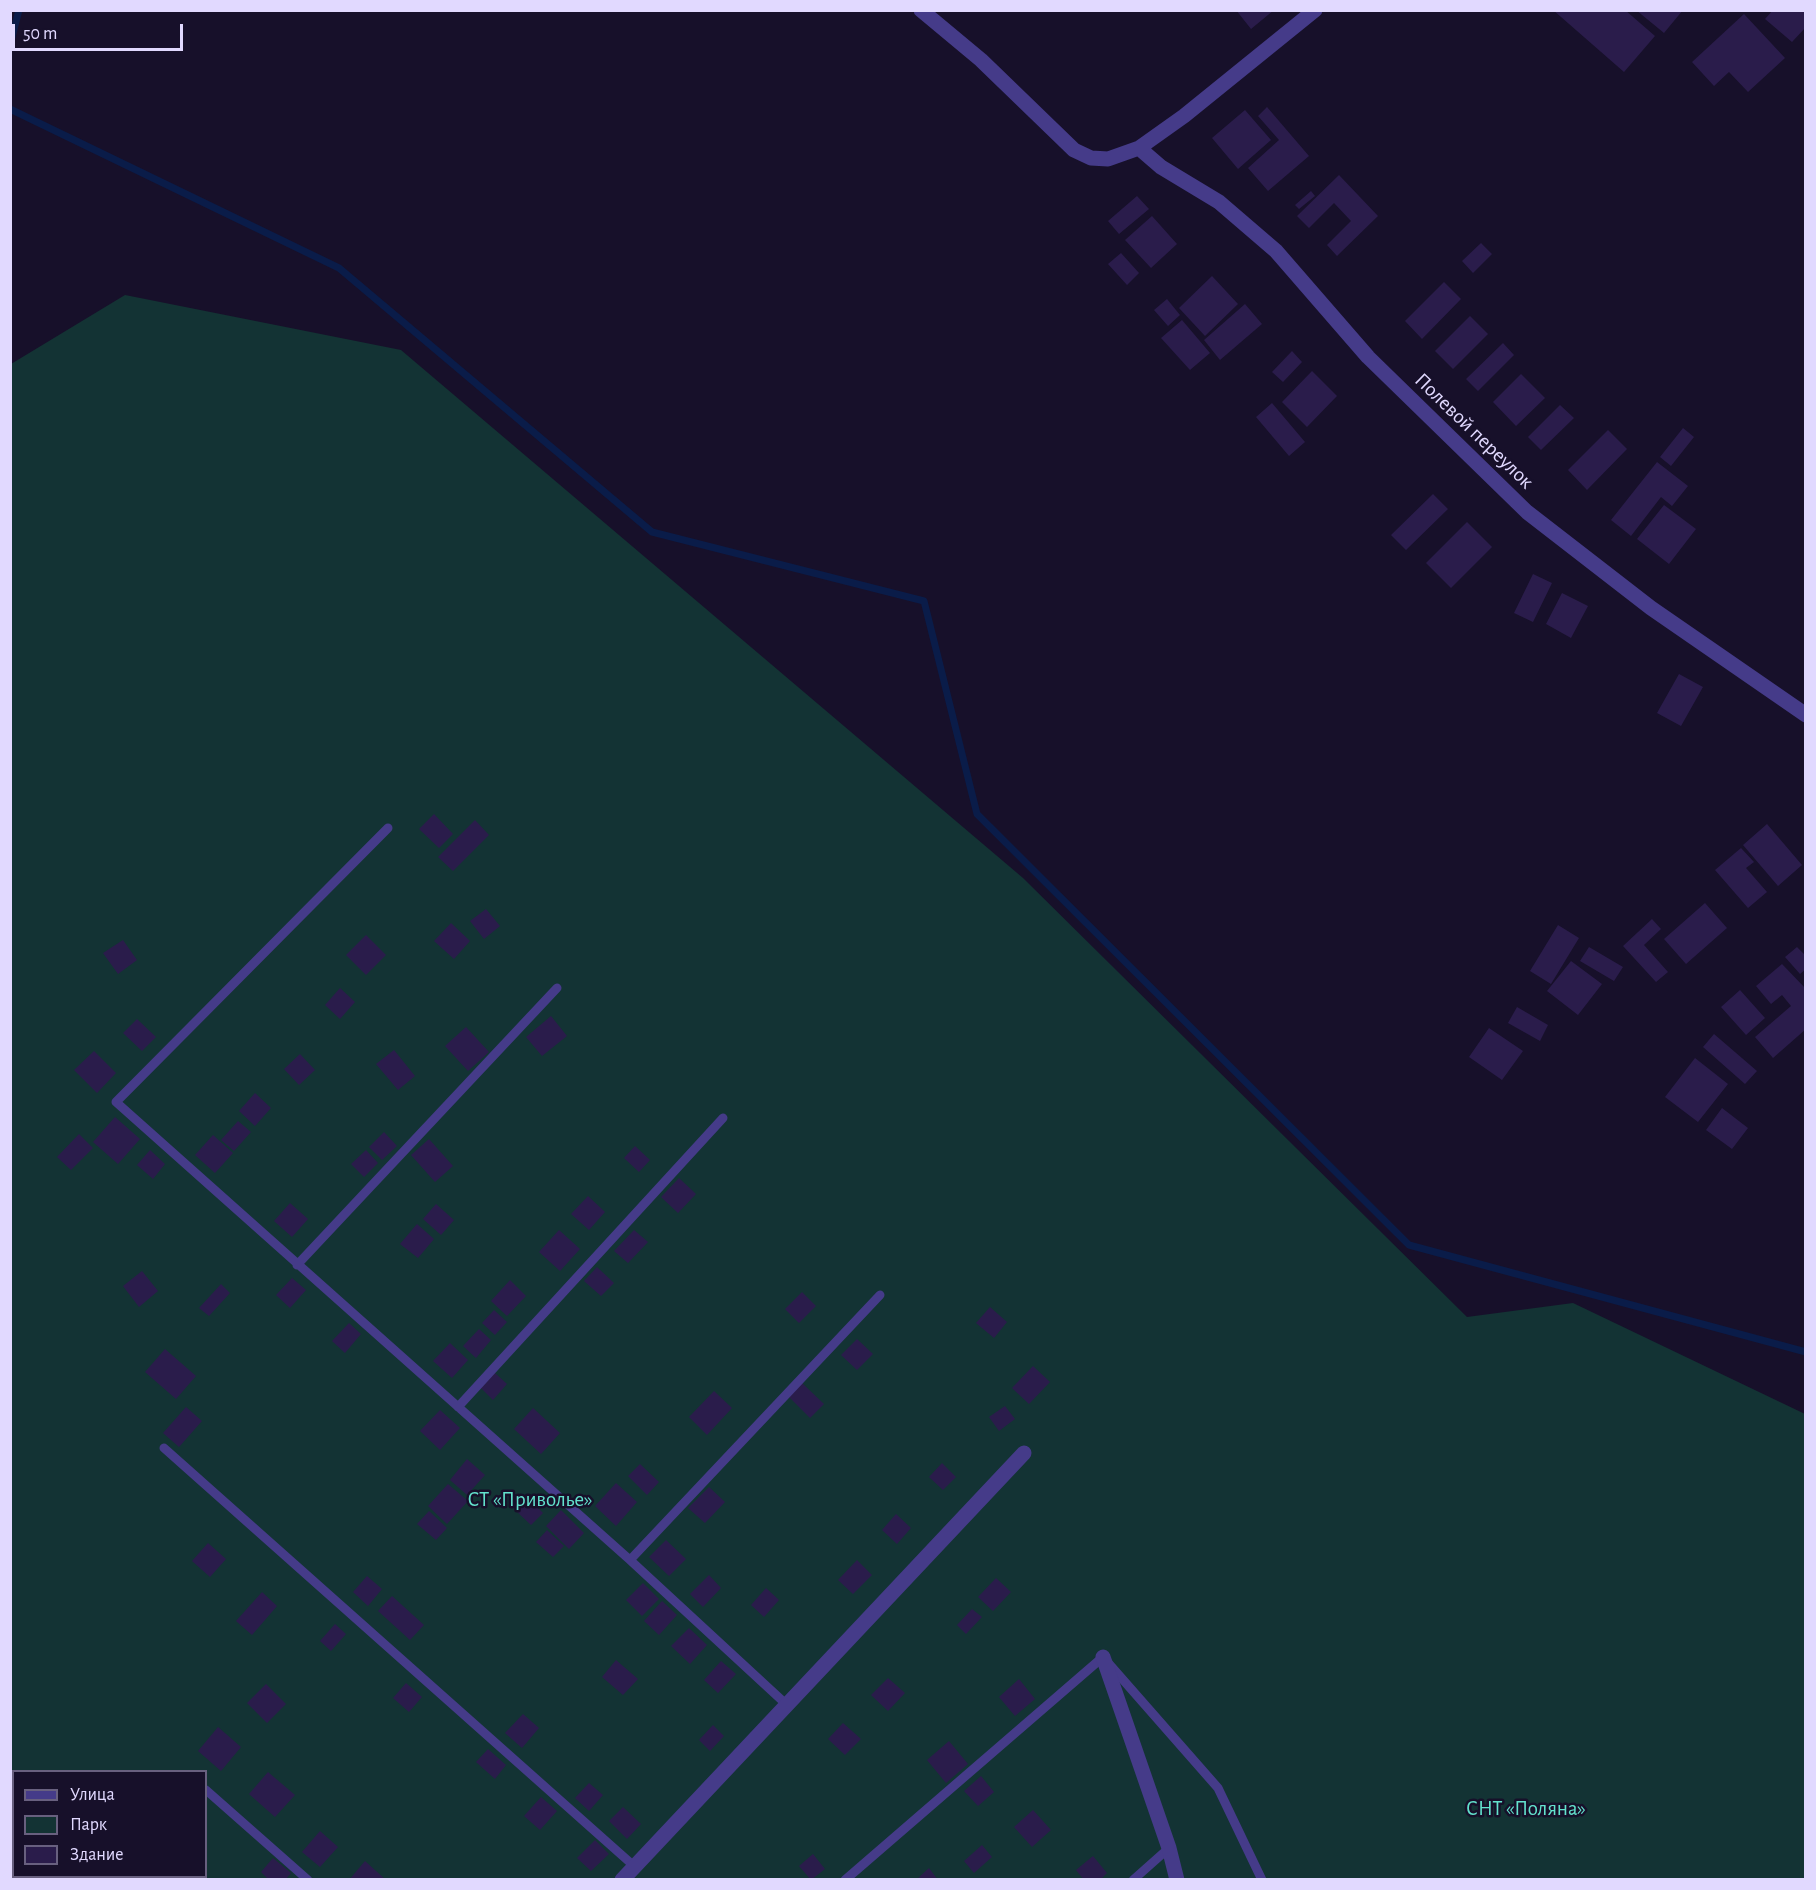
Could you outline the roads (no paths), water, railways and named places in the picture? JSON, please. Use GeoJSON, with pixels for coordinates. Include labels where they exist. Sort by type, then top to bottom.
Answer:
{"type":"FeatureCollection","features":[{"type":"Feature","properties":{"kind":"street"},"geometry":{"type":"LineString","coordinates":[[921,10],[981,60],[1074,150],[1091,158],[1108,159],[1139,148],[1184,116],[1315,10]]}},
{"type":"Feature","properties":{"kind":"street","name":"Полевой переулок"},"geometry":{"type":"LineString","coordinates":[[1139,148],[1161,166],[1219,202],[1276,251],[1368,357],[1527,512],[1651,608],[1806,715]]}},
{"type":"Feature","properties":{"kind":"street"},"geometry":{"type":"LineString","coordinates":[[622,1880],[1024,1453]]}},
{"type":"Feature","properties":{"kind":"street"},"geometry":{"type":"LineString","coordinates":[[1103,1657],[1169,1848],[1177,1880]]}},
{"type":"Feature","properties":{"kind":"lane"},"geometry":{"type":"LineString","coordinates":[[388,828],[116,1102],[630,1560],[787,1705]]}},
{"type":"Feature","properties":{"kind":"lane"},"geometry":{"type":"LineString","coordinates":[[297,1265],[557,988]]}},
{"type":"Feature","properties":{"kind":"lane"},"geometry":{"type":"LineString","coordinates":[[458,1407],[723,1118]]}},
{"type":"Feature","properties":{"kind":"lane"},"geometry":{"type":"LineString","coordinates":[[630,1560],[880,1295]]}},
{"type":"Feature","properties":{"kind":"lane"},"geometry":{"type":"LineString","coordinates":[[164,1448],[634,1866]]}},
{"type":"Feature","properties":{"kind":"lane"},"geometry":{"type":"LineString","coordinates":[[845,1880],[1103,1657],[1218,1788],[1262,1880]]}},
{"type":"Feature","properties":{"kind":"lane"},"geometry":{"type":"LineString","coordinates":[[207,1791],[308,1880]]}},
{"type":"Feature","properties":{"kind":"lane"},"geometry":{"type":"LineString","coordinates":[[1133,1880],[1169,1848]]}},
{"type":"Feature","properties":{"kind":"waterway"},"geometry":{"type":"LineString","coordinates":[[10,45],[19,10]]}},
{"type":"Feature","properties":{"kind":"waterway"},"geometry":{"type":"LineString","coordinates":[[10,109],[339,268],[652,532],[924,601],[977,814],[1409,1245],[1806,1352]]}},
{"type":"Feature","properties":{"kind":"park label","name":"СТ «Приволье»"},"geometry":{"type":"Point","coordinates":[530,1500]}},
{"type":"Feature","properties":{"kind":"park label","name":"СНТ «Поляна»"},"geometry":{"type":"Point","coordinates":[1526,1809]}}]}
